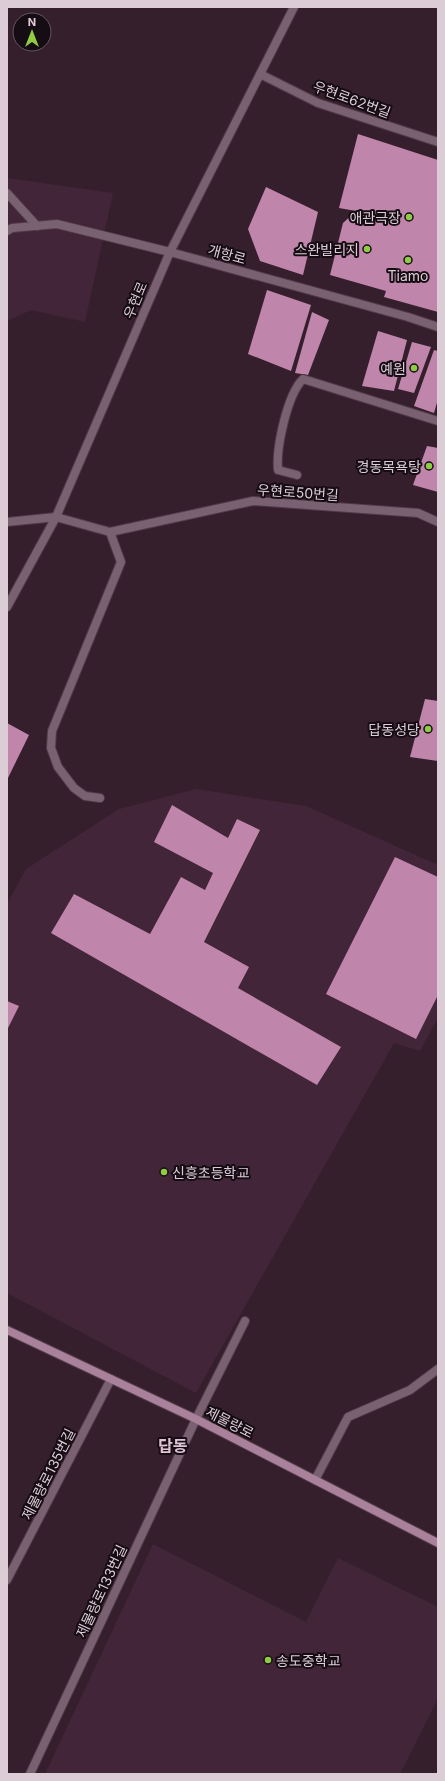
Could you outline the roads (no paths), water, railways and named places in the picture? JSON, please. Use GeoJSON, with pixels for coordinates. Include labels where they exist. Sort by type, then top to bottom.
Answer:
{"type":"FeatureCollection","features":[{"type":"Feature","properties":{"kind":"main road","name":"제물량로"},"geometry":{"type":"LineString","coordinates":[[7,1330],[196,1419],[438,1544]]}},
{"type":"Feature","properties":{"kind":"street","name":"우현로"},"geometry":{"type":"LineString","coordinates":[[7,607],[56,517],[170,252],[294,7]]}},
{"type":"Feature","properties":{"kind":"street","name":"우현로62번길"},"geometry":{"type":"LineString","coordinates":[[260,74],[318,102],[438,142]]}},
{"type":"Feature","properties":{"kind":"street"},"geometry":{"type":"LineString","coordinates":[[7,193],[37,226]]}},
{"type":"Feature","properties":{"kind":"street","name":"개항로"},"geometry":{"type":"LineString","coordinates":[[7,231],[12,228],[57,224],[170,252],[408,317],[438,327]]}},
{"type":"Feature","properties":{"kind":"street"},"geometry":{"type":"LineString","coordinates":[[297,476],[278,470],[277,457],[289,402],[296,386],[303,379],[438,421]]}},
{"type":"Feature","properties":{"kind":"street","name":"우현로50번길"},"geometry":{"type":"LineString","coordinates":[[110,532],[253,501],[418,513],[438,522]]}},
{"type":"Feature","properties":{"kind":"street"},"geometry":{"type":"LineString","coordinates":[[7,522],[56,517],[110,532],[121,562],[52,731],[52,748],[58,766],[74,788],[85,796],[100,798]]}},
{"type":"Feature","properties":{"kind":"street","name":"제물량로133번길"},"geometry":{"type":"LineString","coordinates":[[30,1774],[196,1419],[245,1321]]}},
{"type":"Feature","properties":{"kind":"street"},"geometry":{"type":"LineString","coordinates":[[315,1480],[348,1417],[410,1390],[438,1369]]}},
{"type":"Feature","properties":{"kind":"street","name":"제물량로135번길"},"geometry":{"type":"LineString","coordinates":[[7,1580],[111,1379]]}},
{"type":"Feature","properties":{"kind":"place","name":"애관극장"},"geometry":{"type":"Point","coordinates":[409,217]}},
{"type":"Feature","properties":{"kind":"place","name":"스완빌리지"},"geometry":{"type":"Point","coordinates":[367,249]}},
{"type":"Feature","properties":{"kind":"place","name":"Tiamo"},"geometry":{"type":"Point","coordinates":[408,260]}},
{"type":"Feature","properties":{"kind":"place","name":"예원"},"geometry":{"type":"Point","coordinates":[414,368]}},
{"type":"Feature","properties":{"kind":"place","name":"경동목욕탕"},"geometry":{"type":"Point","coordinates":[429,466]}},
{"type":"Feature","properties":{"kind":"place","name":"답동성당"},"geometry":{"type":"Point","coordinates":[428,729]}},
{"type":"Feature","properties":{"kind":"place","name":"신흥초등학교"},"geometry":{"type":"Point","coordinates":[164,1172]}},
{"type":"Feature","properties":{"kind":"place","name":"송도중학교"},"geometry":{"type":"Point","coordinates":[268,1660]}},
{"type":"Feature","properties":{"kind":"district","name":"답동"},"geometry":{"type":"Point","coordinates":[173,1446]}}]}
